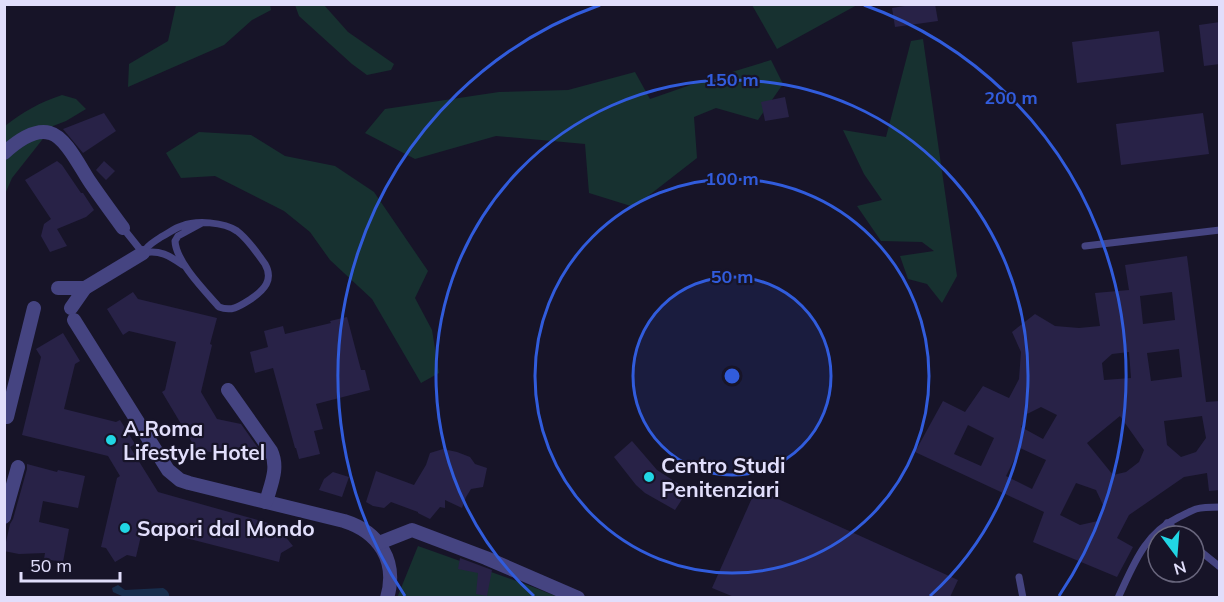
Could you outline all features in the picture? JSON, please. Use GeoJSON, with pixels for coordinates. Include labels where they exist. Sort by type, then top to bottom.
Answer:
{"type":"FeatureCollection","features":[{"type":"Feature","properties":{"kind":"street"},"geometry":{"type":"LineString","coordinates":[[4,153],[21,140],[34,134],[50,133],[60,139],[123,228]]}},
{"type":"Feature","properties":{"kind":"street"},"geometry":{"type":"LineString","coordinates":[[143,252],[85,288],[72,314],[168,470],[174,476],[189,483],[351,523],[369,533],[385,553],[389,567],[390,583],[387,597]]}},
{"type":"Feature","properties":{"kind":"street"},"geometry":{"type":"LineString","coordinates":[[58,288],[85,288]]}},
{"type":"Feature","properties":{"kind":"street"},"geometry":{"type":"LineString","coordinates":[[7,417],[34,308]]}},
{"type":"Feature","properties":{"kind":"street"},"geometry":{"type":"LineString","coordinates":[[228,390],[273,456],[275,468],[266,502]]}},
{"type":"Feature","properties":{"kind":"street"},"geometry":{"type":"LineString","coordinates":[[4,517],[18,467]]}},
{"type":"Feature","properties":{"kind":"street"},"geometry":{"type":"LineString","coordinates":[[379,543],[412,530],[578,597]]}},
{"type":"Feature","properties":{"kind":"lane"},"geometry":{"type":"LineString","coordinates":[[183,265],[175,241],[178,236],[202,224]]}},
{"type":"Feature","properties":{"kind":"lane"},"geometry":{"type":"LineString","coordinates":[[220,224],[234,229],[241,235],[267,267],[269,277],[267,285],[259,294],[238,307],[226,309],[219,307],[183,265],[163,253],[143,252],[153,242],[179,227],[220,224]]}},
{"type":"Feature","properties":{"kind":"lane"},"geometry":{"type":"LineString","coordinates":[[123,228],[143,252]]}},
{"type":"Feature","properties":{"kind":"lane"},"geometry":{"type":"LineString","coordinates":[[1085,246],[1220,230]]}},
{"type":"Feature","properties":{"kind":"lane"},"geometry":{"type":"LineString","coordinates":[[1118,597],[1147,541],[1167,523],[1197,509],[1220,507]]}},
{"type":"Feature","properties":{"kind":"lane"},"geometry":{"type":"LineString","coordinates":[[1206,556],[1220,567]]}},
{"type":"Feature","properties":{"kind":"lane"},"geometry":{"type":"LineString","coordinates":[[1019,577],[1023,597]]}},
{"type":"Feature","properties":{"kind":"green space"},"geometry":{"type":"Polygon","coordinates":[[[176,5],[270,5],[271,10],[252,20],[224,45],[128,87],[129,64],[168,41],[176,5]]]}},
{"type":"Feature","properties":{"kind":"green space"},"geometry":{"type":"Polygon","coordinates":[[[295,5],[324,5],[348,32],[394,64],[391,70],[367,75],[299,16],[295,5]]]}},
{"type":"Feature","properties":{"kind":"green space"},"geometry":{"type":"Polygon","coordinates":[[[752,5],[857,5],[777,49],[752,5]]]}},
{"type":"Feature","properties":{"kind":"green space"},"geometry":{"type":"Polygon","coordinates":[[[923,39],[957,276],[942,303],[927,284],[908,279],[900,256],[934,251],[922,242],[881,241],[857,206],[882,200],[864,174],[843,130],[886,137],[911,41],[923,39]]]}},
{"type":"Feature","properties":{"kind":"green space"},"geometry":{"type":"Polygon","coordinates":[[[771,60],[783,84],[758,120],[716,108],[694,117],[697,158],[634,207],[589,193],[585,144],[496,136],[415,159],[365,133],[385,109],[499,92],[568,90],[635,72],[650,99],[771,60]]]}},
{"type":"Feature","properties":{"kind":"green space"},"geometry":{"type":"Polygon","coordinates":[[[62,95],[76,99],[86,109],[53,126],[12,178],[5,194],[5,126],[32,108],[62,95]]]}},
{"type":"Feature","properties":{"kind":"green space"},"geometry":{"type":"Polygon","coordinates":[[[199,132],[251,135],[285,156],[335,166],[374,192],[428,271],[415,298],[432,330],[439,373],[421,383],[372,299],[330,260],[310,232],[284,211],[215,176],[181,178],[166,153],[199,132]]]}},
{"type":"Feature","properties":{"kind":"green space"},"geometry":{"type":"Polygon","coordinates":[[[418,546],[533,587],[558,597],[397,598],[418,546]]]}},
{"type":"Feature","properties":{"kind":"water"},"geometry":{"type":"Polygon","coordinates":[[[118,585],[125,590],[163,588],[168,592],[169,598],[124,597],[113,592],[112,588],[118,585]]]}},
{"type":"Feature","properties":{"kind":"building"},"geometry":{"type":"Polygon","coordinates":[[[935,4],[938,21],[895,27],[892,8],[935,4]]]}},
{"type":"Feature","properties":{"kind":"building"},"geometry":{"type":"Polygon","coordinates":[[[1220,22],[1220,64],[1204,66],[1199,25],[1220,22]]]}},
{"type":"Feature","properties":{"kind":"building"},"geometry":{"type":"Polygon","coordinates":[[[1159,31],[1164,72],[1077,83],[1072,42],[1159,31]]]}},
{"type":"Feature","properties":{"kind":"building"},"geometry":{"type":"Polygon","coordinates":[[[785,97],[789,117],[765,121],[761,102],[785,97]]]}},
{"type":"Feature","properties":{"kind":"building"},"geometry":{"type":"Polygon","coordinates":[[[104,113],[116,131],[83,153],[63,129],[104,113]]]}},
{"type":"Feature","properties":{"kind":"building"},"geometry":{"type":"Polygon","coordinates":[[[1203,113],[1209,154],[1121,165],[1116,124],[1203,113]]]}},
{"type":"Feature","properties":{"kind":"building"},"geometry":{"type":"Polygon","coordinates":[[[57,161],[94,210],[86,217],[57,229],[67,246],[50,252],[41,236],[44,224],[51,219],[25,180],[57,161]]]}},
{"type":"Feature","properties":{"kind":"building"},"geometry":{"type":"Polygon","coordinates":[[[104,161],[115,171],[106,180],[96,170],[104,161]]]}},
{"type":"Feature","properties":{"kind":"building"},"geometry":{"type":"Polygon","coordinates":[[[1187,256],[1206,402],[1220,401],[1220,490],[1209,491],[1207,473],[1184,477],[1129,515],[1117,538],[1133,547],[1117,577],[1033,542],[1044,512],[915,452],[943,401],[965,412],[983,386],[1009,398],[1019,379],[1021,352],[1012,332],[1035,314],[1055,326],[1079,328],[1100,326],[1095,293],[1129,290],[1125,265],[1187,256]],[[1172,292],[1140,296],[1143,324],[1175,320],[1172,292]],[[1179,349],[1147,353],[1151,381],[1182,377],[1179,349]],[[1129,352],[1112,354],[1102,363],[1104,380],[1131,378],[1129,352]],[[1041,407],[1027,414],[1021,427],[1043,439],[1057,415],[1041,407]],[[1120,416],[1087,443],[1113,475],[1126,472],[1139,462],[1144,450],[1120,416]],[[1202,416],[1164,421],[1167,445],[1181,457],[1196,452],[1206,438],[1202,416]],[[968,425],[954,454],[981,466],[994,438],[968,425]],[[1020,448],[1006,476],[1032,489],[1046,460],[1020,448]],[[1076,483],[1060,515],[1080,525],[1098,521],[1104,507],[1096,490],[1076,483]]]}},
{"type":"Feature","properties":{"kind":"building"},"geometry":{"type":"Polygon","coordinates":[[[133,292],[138,299],[217,318],[201,392],[217,419],[241,424],[258,448],[236,462],[232,456],[205,451],[199,454],[162,392],[165,390],[176,342],[129,331],[123,335],[107,309],[133,292]]]}},
{"type":"Feature","properties":{"kind":"building"},"geometry":{"type":"Polygon","coordinates":[[[347,317],[361,370],[365,370],[370,390],[316,404],[323,429],[314,431],[320,454],[299,459],[273,368],[255,373],[250,352],[268,347],[264,331],[283,326],[285,334],[347,317]]]}},
{"type":"Feature","properties":{"kind":"building"},"geometry":{"type":"Polygon","coordinates":[[[63,333],[80,361],[75,364],[64,409],[116,422],[120,420],[135,444],[130,447],[158,492],[286,528],[284,535],[293,546],[281,553],[279,562],[143,527],[136,557],[127,555],[115,562],[106,548],[101,547],[117,478],[120,476],[108,456],[22,435],[41,357],[36,349],[63,333]]]}},
{"type":"Feature","properties":{"kind":"building","name":"Centro Studi Penitenziari"},"geometry":{"type":"Polygon","coordinates":[[[632,441],[657,470],[688,490],[675,510],[645,493],[614,457],[632,441]]]}},
{"type":"Feature","properties":{"kind":"building"},"geometry":{"type":"Polygon","coordinates":[[[443,449],[470,457],[475,464],[487,468],[483,487],[471,489],[462,508],[445,500],[445,508],[440,507],[430,519],[391,502],[384,508],[366,502],[376,471],[414,485],[430,453],[443,449]]]}},
{"type":"Feature","properties":{"kind":"building"},"geometry":{"type":"Polygon","coordinates":[[[27,464],[85,476],[78,508],[43,501],[39,522],[69,529],[63,562],[44,559],[45,553],[19,554],[4,551],[27,464]]]}},
{"type":"Feature","properties":{"kind":"building"},"geometry":{"type":"Polygon","coordinates":[[[333,472],[349,477],[342,497],[319,490],[324,479],[333,472]]]}},
{"type":"Feature","properties":{"kind":"building"},"geometry":{"type":"Polygon","coordinates":[[[756,489],[958,580],[950,597],[734,597],[712,588],[756,489]]]}},
{"type":"Feature","properties":{"kind":"building"},"geometry":{"type":"Polygon","coordinates":[[[460,558],[492,570],[487,596],[476,594],[478,573],[458,569],[460,558]]]}},
{"type":"Feature","properties":{"kind":"place","name":"A.Roma Lifestyle Hotel"},"geometry":{"type":"Point","coordinates":[111,440]}},
{"type":"Feature","properties":{"kind":"place","name":"Centro Studi Penitenziari"},"geometry":{"type":"Point","coordinates":[649,477]}},
{"type":"Feature","properties":{"kind":"place","name":"Sapori dal Mondo"},"geometry":{"type":"Point","coordinates":[125,528]}}]}
